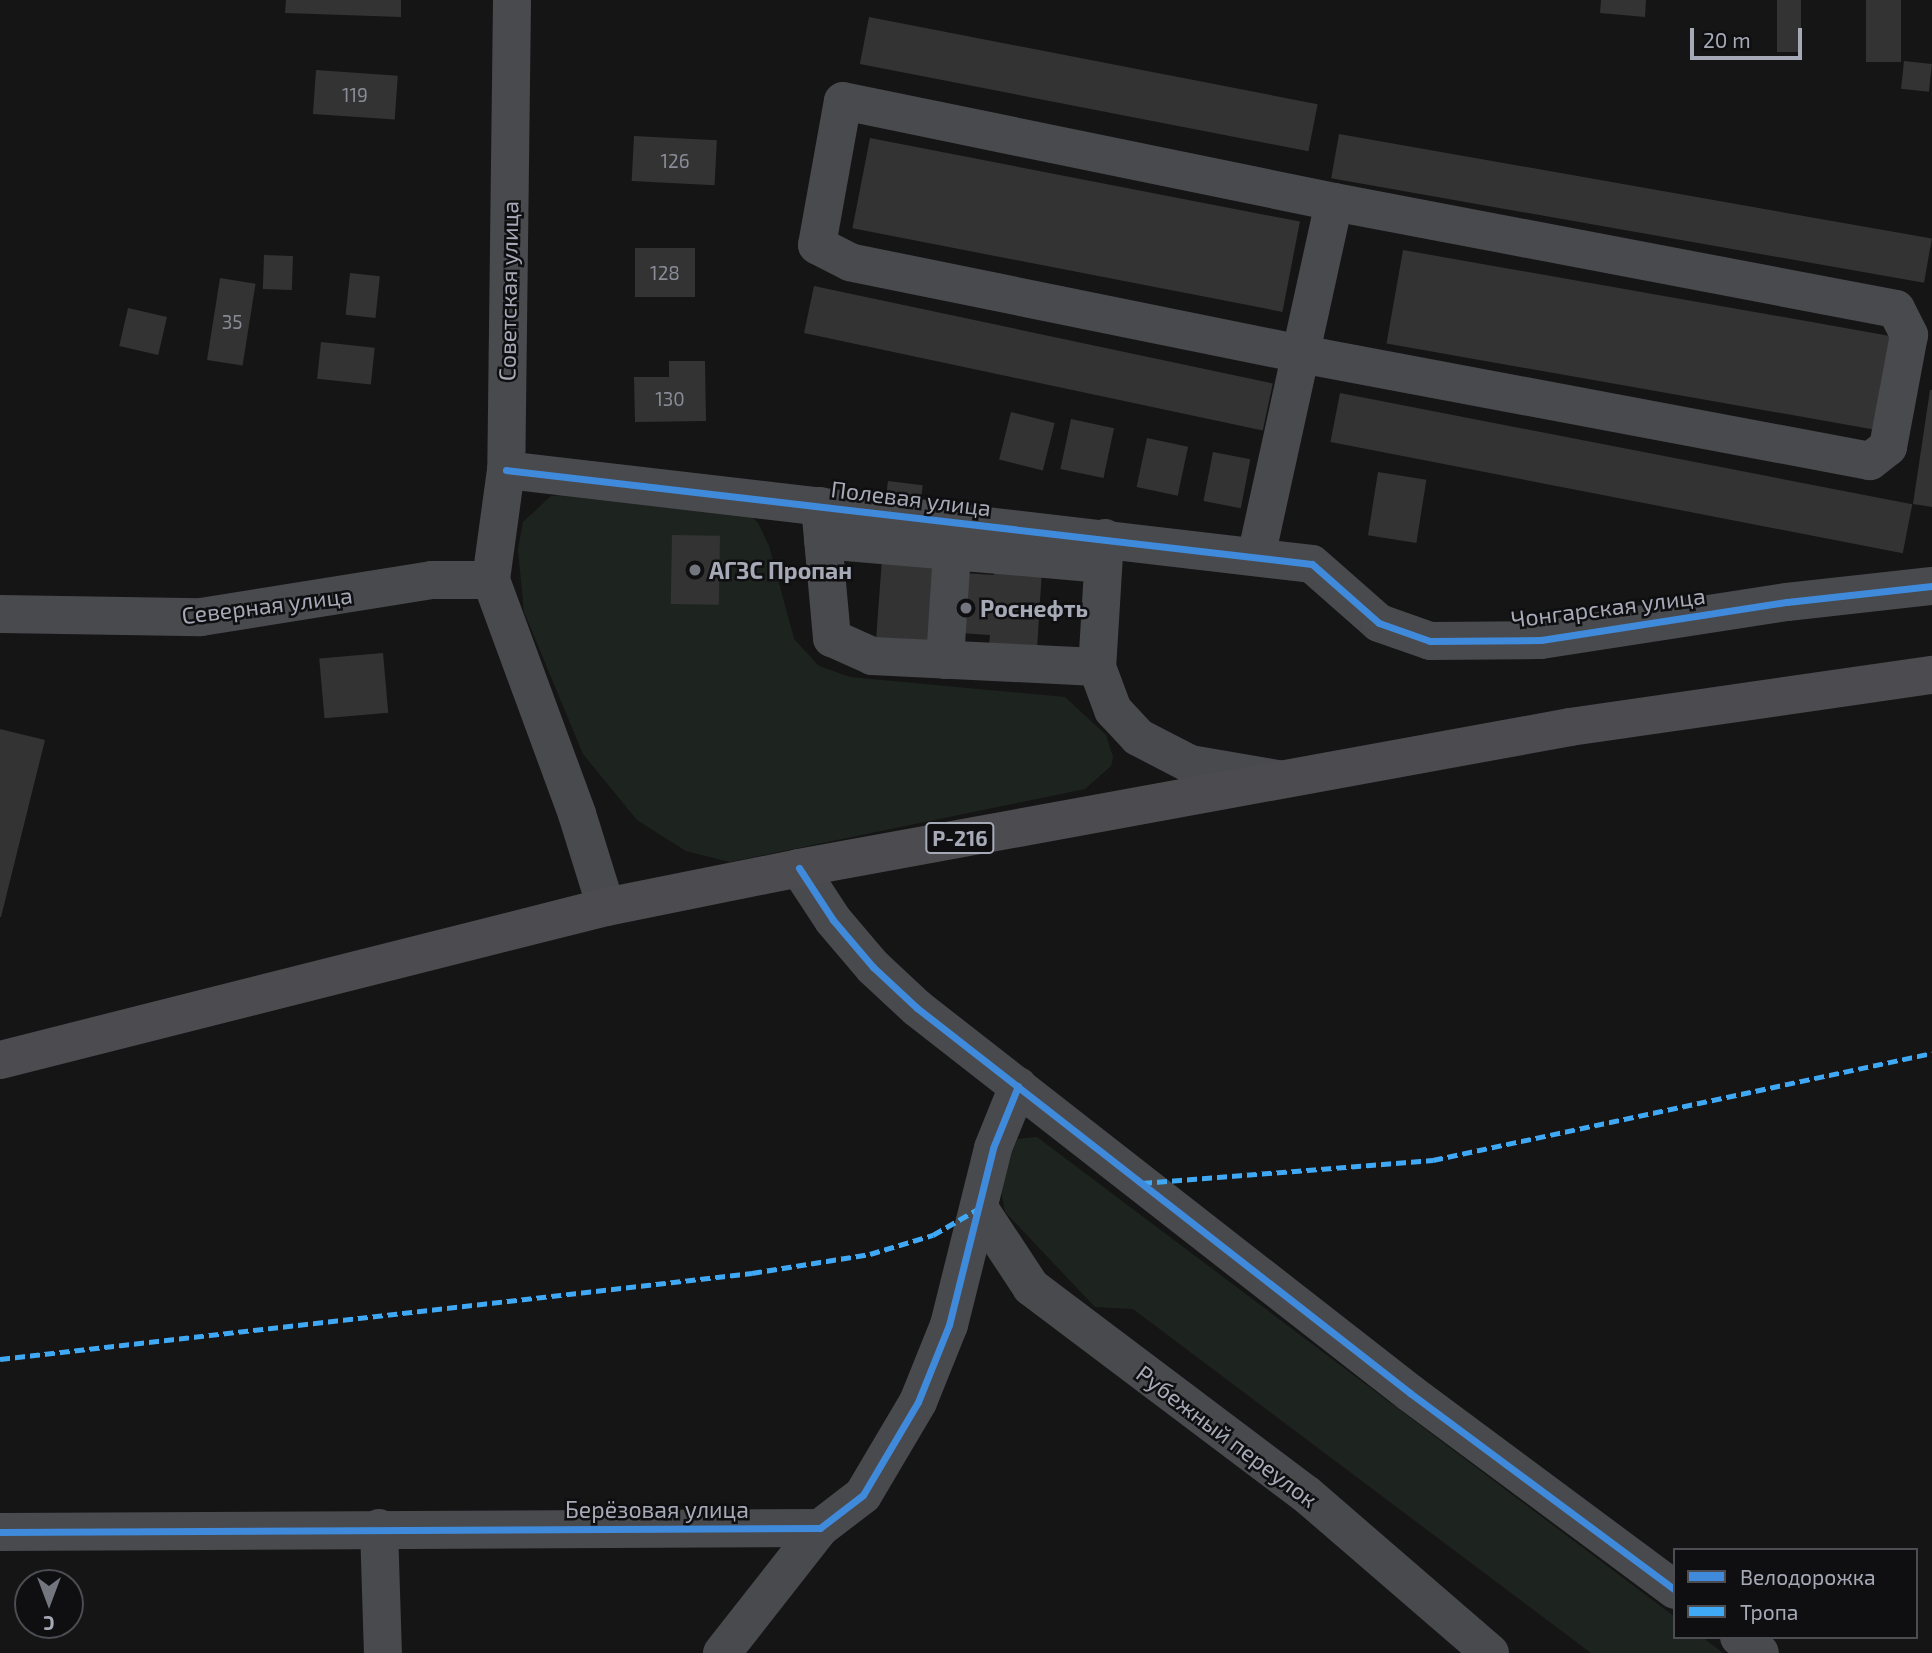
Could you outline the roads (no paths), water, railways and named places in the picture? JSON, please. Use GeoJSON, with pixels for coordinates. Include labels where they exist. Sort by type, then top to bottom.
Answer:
{"type":"FeatureCollection","features":[{"type":"Feature","properties":{"kind":"highway","name":"Р-216"},"geometry":{"type":"LineString","coordinates":[[0,1060],[606,907],[799,868],[1570,727],[1932,675]]}},
{"type":"Feature","properties":{"kind":"street","name":"Советская улица"},"geometry":{"type":"LineString","coordinates":[[491,580],[506,470],[512,0]]}},
{"type":"Feature","properties":{"kind":"street"},"geometry":{"type":"LineString","coordinates":[[843,102],[1334,202],[1896,309],[1909,335],[1888,447],[1870,461],[1301,354],[850,262],[817,245],[843,102]]}},
{"type":"Feature","properties":{"kind":"street"},"geometry":{"type":"LineString","coordinates":[[1256,557],[1334,202]]}},
{"type":"Feature","properties":{"kind":"street","name":"Полевая улица"},"geometry":{"type":"LineString","coordinates":[[506,470],[821,523],[1104,551],[1256,557],[1312,564]]}},
{"type":"Feature","properties":{"kind":"street"},"geometry":{"type":"LineString","coordinates":[[1097,667],[872,656],[832,638],[821,523],[951,551],[1104,551],[1097,667],[1113,710],[1138,737],[1190,764],[1278,779]]}},
{"type":"Feature","properties":{"kind":"street"},"geometry":{"type":"LineString","coordinates":[[945,660],[951,551]]}},
{"type":"Feature","properties":{"kind":"street","name":"Чонгарская улица"},"geometry":{"type":"LineString","coordinates":[[1312,564],[1379,623],[1430,641],[1541,640],[1787,602],[1932,586]]}},
{"type":"Feature","properties":{"kind":"street","name":"Северная улица"},"geometry":{"type":"LineString","coordinates":[[0,614],[201,617],[432,580],[491,580]]}},
{"type":"Feature","properties":{"kind":"street"},"geometry":{"type":"LineString","coordinates":[[491,580],[577,814],[606,907]]}},
{"type":"Feature","properties":{"kind":"street"},"geometry":{"type":"LineString","coordinates":[[799,868],[833,920],[873,967],[1018,1086],[1410,1393],[1673,1589]]}},
{"type":"Feature","properties":{"kind":"street"},"geometry":{"type":"LineString","coordinates":[[722,1653],[820,1528],[863,1495],[918,1402],[949,1325],[993,1149],[1018,1086]]}},
{"type":"Feature","properties":{"kind":"street","name":"Рубежный переулок"},"geometry":{"type":"LineString","coordinates":[[979,1208],[1031,1287],[1306,1494],[1490,1653]]}},
{"type":"Feature","properties":{"kind":"street"},"geometry":{"type":"LineString","coordinates":[[379,1528],[383,1653]]}},
{"type":"Feature","properties":{"kind":"street","name":"Берёзовая улица"},"geometry":{"type":"LineString","coordinates":[[0,1532],[379,1528],[820,1528]]}},
{"type":"Feature","properties":{"kind":"street"},"geometry":{"type":"LineString","coordinates":[[1742,1639],[1760,1653]]}},
{"type":"Feature","properties":{"kind":"place","name":"АГЗС Пропан"},"geometry":{"type":"Point","coordinates":[695,570]}},
{"type":"Feature","properties":{"kind":"place","name":"Роснефть"},"geometry":{"type":"Point","coordinates":[966,608]}}]}
